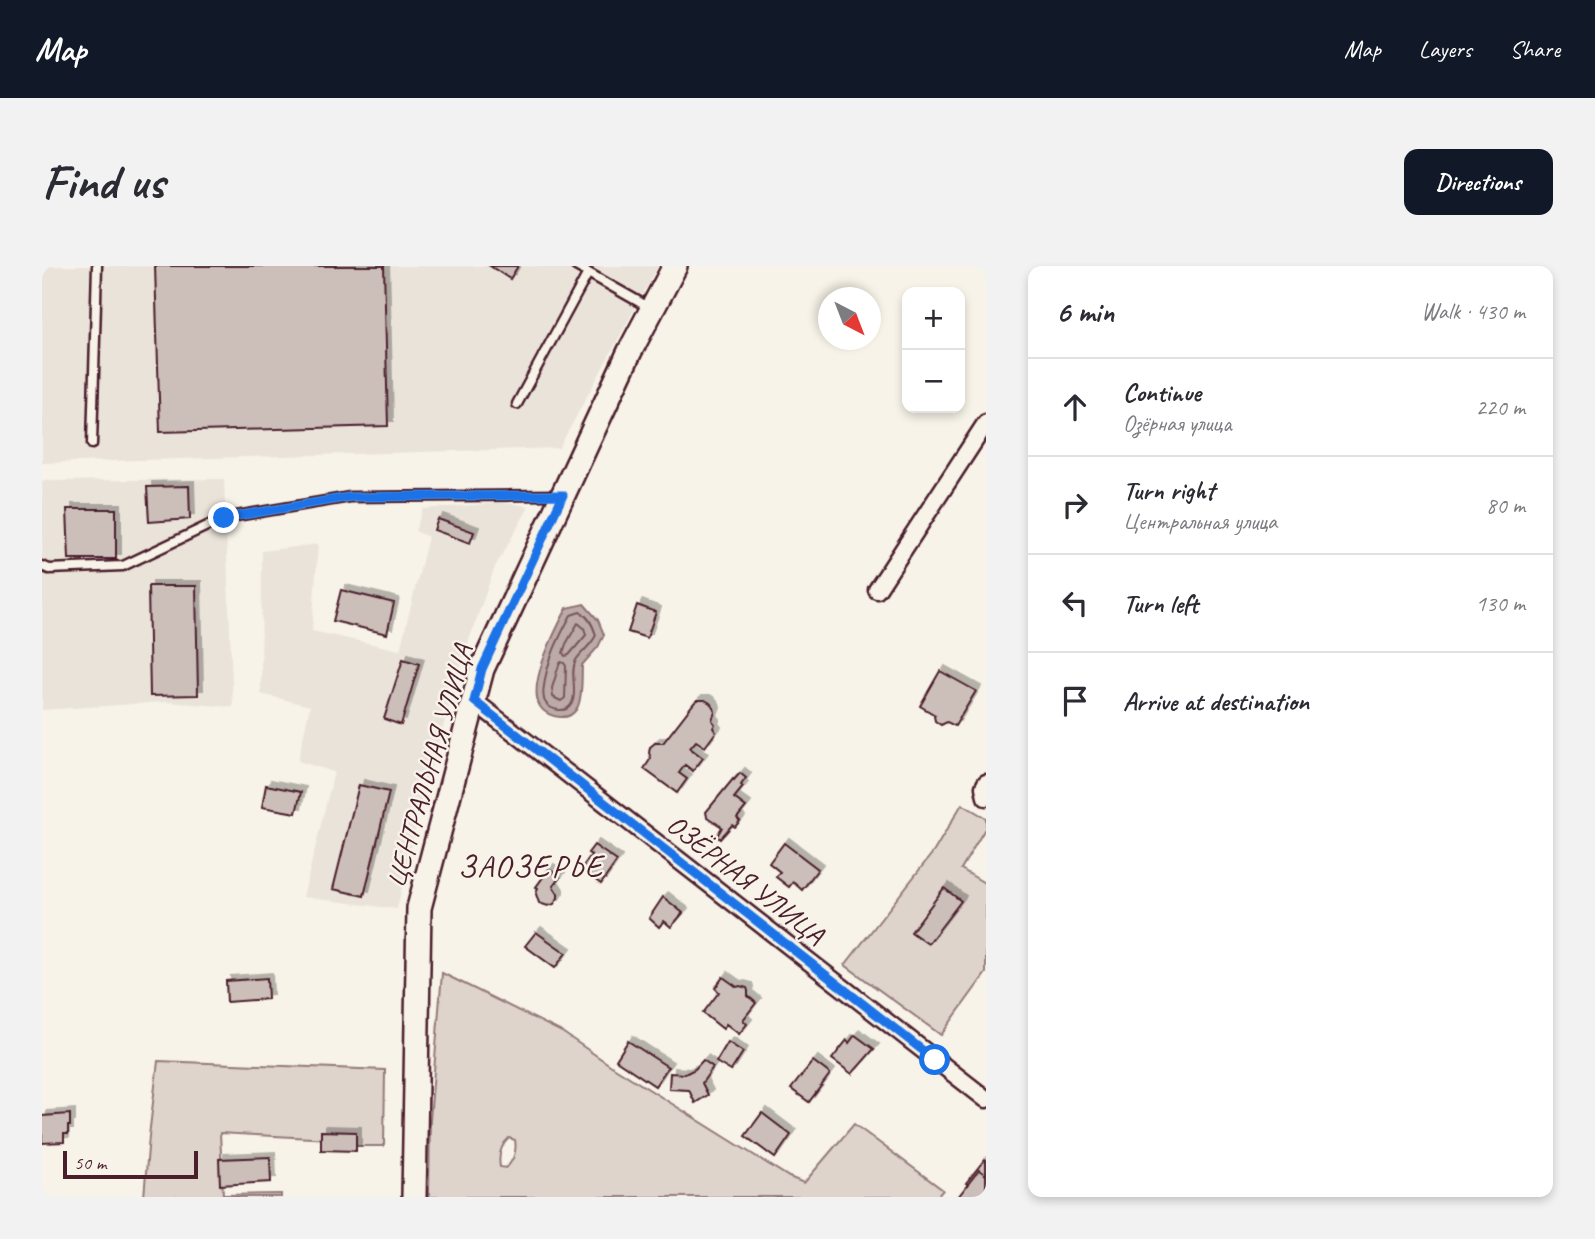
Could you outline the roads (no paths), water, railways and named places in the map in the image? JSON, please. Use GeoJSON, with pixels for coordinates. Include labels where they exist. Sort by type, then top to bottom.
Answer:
{"type":"FeatureCollection","features":[{"type":"Feature","properties":{"kind":"main road","name":"ЦЕНТРАЛЬНАЯ УЛИЦА"},"geometry":{"type":"LineString","coordinates":[[414,1197],[419,908],[482,669],[630,351],[675,266]]}},
{"type":"Feature","properties":{"kind":"street"},"geometry":{"type":"LineString","coordinates":[[877,590],[986,423]]}},
{"type":"Feature","properties":{"kind":"street","name":"ОЗЁРНАЯ УЛИЦА"},"geometry":{"type":"LineString","coordinates":[[474,701],[986,1099]]}},
{"type":"Feature","properties":{"kind":"street"},"geometry":{"type":"LineString","coordinates":[[986,783],[986,797]]}},
{"type":"Feature","properties":{"kind":"lane"},"geometry":{"type":"LineString","coordinates":[[92,443],[97,266]]}},
{"type":"Feature","properties":{"kind":"lane"},"geometry":{"type":"LineString","coordinates":[[576,266],[652,310]]}},
{"type":"Feature","properties":{"kind":"lane"},"geometry":{"type":"LineString","coordinates":[[517,404],[588,273]]}},
{"type":"Feature","properties":{"kind":"lane"},"geometry":{"type":"LineString","coordinates":[[42,566],[48,569],[123,566],[224,518],[350,497],[563,495]]}},
{"type":"Feature","properties":{"kind":"water"},"geometry":{"type":"Polygon","coordinates":[[[584,604],[598,620],[604,635],[598,647],[582,665],[577,709],[564,717],[554,716],[544,711],[538,702],[536,692],[541,668],[567,608],[584,604]]]}},
{"type":"Feature","properties":{"kind":"district","name":"ЗАОЗЕРЬЕ"},"geometry":{"type":"Point","coordinates":[531,866]}}]}
